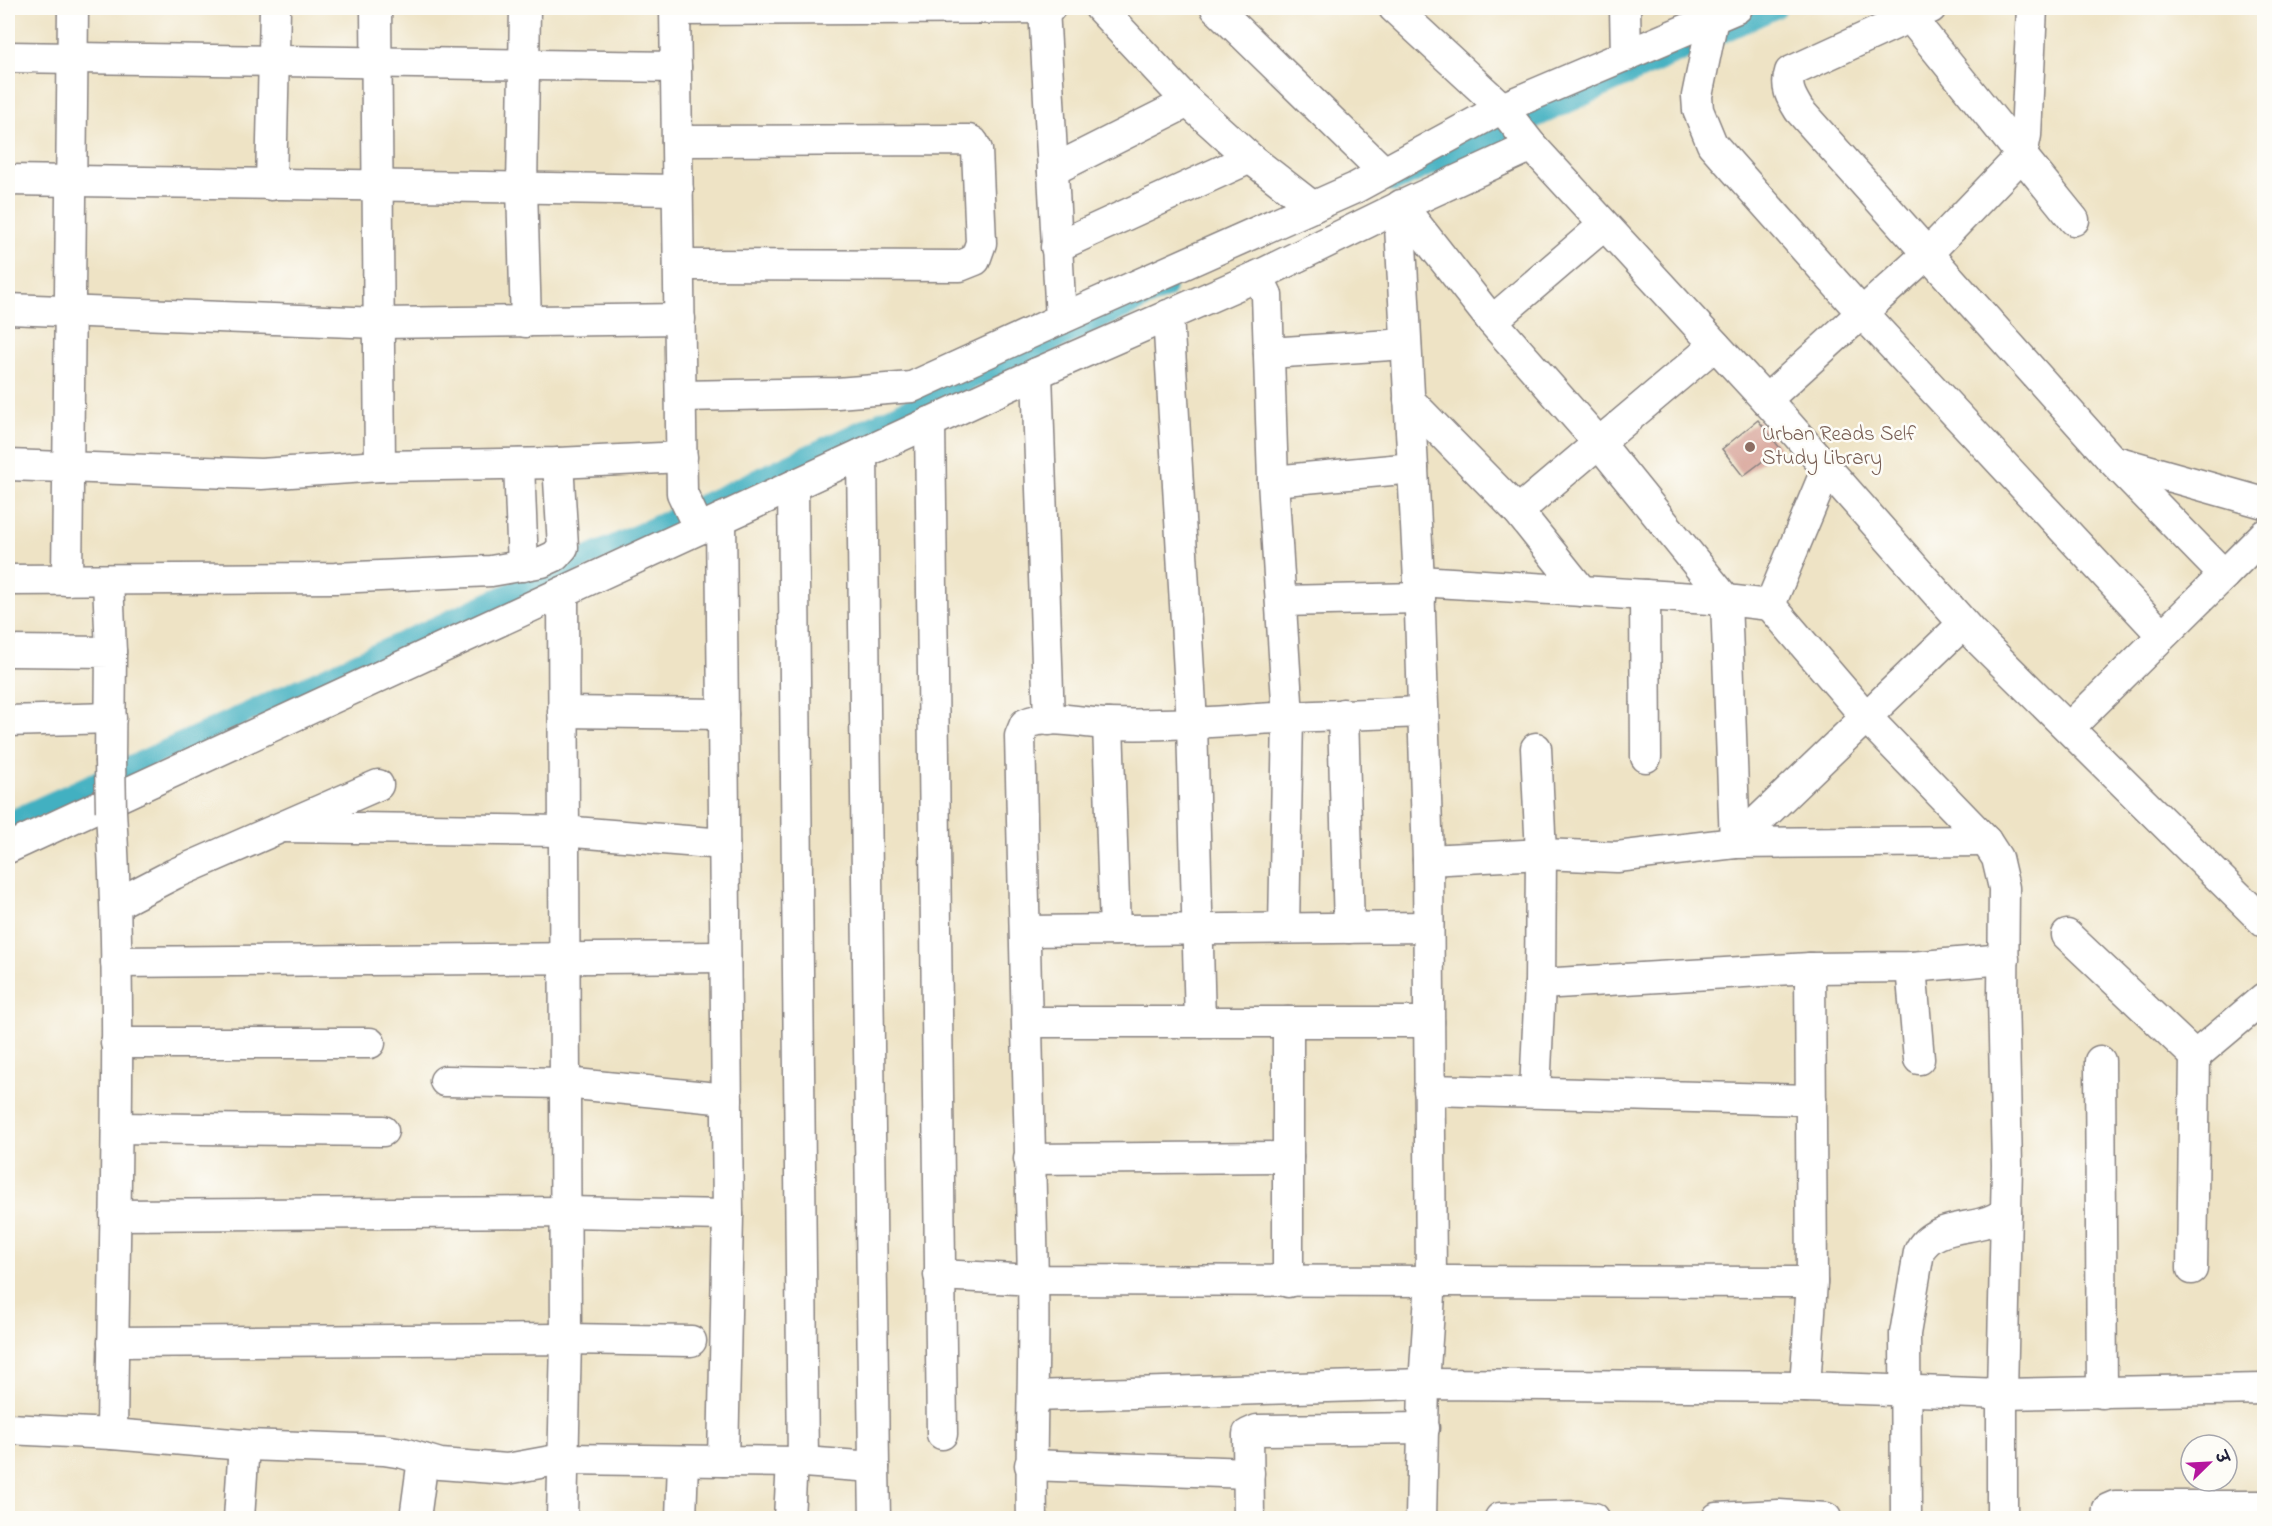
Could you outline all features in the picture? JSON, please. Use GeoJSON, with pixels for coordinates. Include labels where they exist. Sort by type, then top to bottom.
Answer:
{"type":"FeatureCollection","features":[{"type":"Feature","properties":{"kind":"street"},"geometry":{"type":"LineString","coordinates":[[67,580],[73,8]]}},
{"type":"Feature","properties":{"kind":"street"},"geometry":{"type":"LineString","coordinates":[[271,185],[275,8]]}},
{"type":"Feature","properties":{"kind":"street"},"geometry":{"type":"LineString","coordinates":[[376,8],[380,466]]}},
{"type":"Feature","properties":{"kind":"street"},"geometry":{"type":"LineString","coordinates":[[525,8],[522,188],[526,321]]}},
{"type":"Feature","properties":{"kind":"street"},"geometry":{"type":"LineString","coordinates":[[723,1461],[728,1215],[723,714],[698,515],[682,457],[675,9],[1047,8],[1061,319]]}},
{"type":"Feature","properties":{"kind":"street"},"geometry":{"type":"LineString","coordinates":[[1100,8],[1188,102],[1250,158],[1313,207]]}},
{"type":"Feature","properties":{"kind":"street"},"geometry":{"type":"LineString","coordinates":[[1216,8],[1384,172]]}},
{"type":"Feature","properties":{"kind":"street"},"geometry":{"type":"LineString","coordinates":[[1394,8],[1504,111],[1604,225],[1827,468],[1963,624],[2265,922]]}},
{"type":"Feature","properties":{"kind":"street"},"geometry":{"type":"LineString","coordinates":[[1625,8],[1626,56]]}},
{"type":"Feature","properties":{"kind":"street"},"geometry":{"type":"LineString","coordinates":[[1766,400],[1928,253],[2022,155],[2026,135],[2032,8]]}},
{"type":"Feature","properties":{"kind":"street"},"geometry":{"type":"LineString","coordinates":[[681,396],[837,393],[912,387],[1313,207],[1504,111],[1721,11]]}},
{"type":"Feature","properties":{"kind":"street"},"geometry":{"type":"LineString","coordinates":[[1721,11],[1697,96],[1698,110],[1712,144],[1862,313],[2162,635]]}},
{"type":"Feature","properties":{"kind":"street"},"geometry":{"type":"LineString","coordinates":[[2074,220],[2022,155],[1921,12],[1790,72],[1787,80],[1789,93],[1799,110],[2112,460],[2224,574]]}},
{"type":"Feature","properties":{"kind":"street"},"geometry":{"type":"LineString","coordinates":[[8,57],[676,67]]}},
{"type":"Feature","properties":{"kind":"street"},"geometry":{"type":"LineString","coordinates":[[1053,170],[1188,102]]}},
{"type":"Feature","properties":{"kind":"street"},"geometry":{"type":"LineString","coordinates":[[677,141],[969,140],[973,142],[977,150],[981,243],[975,260],[960,266],[679,265]]}},
{"type":"Feature","properties":{"kind":"street"},"geometry":{"type":"LineString","coordinates":[[8,848],[563,592],[698,515],[793,486],[1037,373],[1258,276],[1531,144]]}},
{"type":"Feature","properties":{"kind":"street"},"geometry":{"type":"LineString","coordinates":[[1056,247],[1250,158]]}},
{"type":"Feature","properties":{"kind":"street"},"geometry":{"type":"LineString","coordinates":[[8,180],[678,190]]}},
{"type":"Feature","properties":{"kind":"street"},"geometry":{"type":"LineString","coordinates":[[1400,206],[1492,321],[1599,443],[1726,600],[1735,843]]}},
{"type":"Feature","properties":{"kind":"street"},"geometry":{"type":"LineString","coordinates":[[1400,206],[1419,590],[1428,860],[1431,1280],[1424,1384],[1421,1518]]}},
{"type":"Feature","properties":{"kind":"street"},"geometry":{"type":"LineString","coordinates":[[1492,321],[1604,225]]}},
{"type":"Feature","properties":{"kind":"street"},"geometry":{"type":"LineString","coordinates":[[1258,276],[1267,295],[1273,481],[1288,717],[1284,928]]}},
{"type":"Feature","properties":{"kind":"street"},"geometry":{"type":"LineString","coordinates":[[8,309],[379,323],[680,319]]}},
{"type":"Feature","properties":{"kind":"street"},"geometry":{"type":"LineString","coordinates":[[1168,315],[1192,723],[1200,1022]]}},
{"type":"Feature","properties":{"kind":"street"},"geometry":{"type":"LineString","coordinates":[[1269,353],[1406,344]]}},
{"type":"Feature","properties":{"kind":"street"},"geometry":{"type":"LineString","coordinates":[[1518,511],[1715,345]]}},
{"type":"Feature","properties":{"kind":"street"},"geometry":{"type":"LineString","coordinates":[[1037,373],[1049,720]]}},
{"type":"Feature","properties":{"kind":"street"},"geometry":{"type":"LineString","coordinates":[[1409,400],[1518,511],[1582,591]]}},
{"type":"Feature","properties":{"kind":"street"},"geometry":{"type":"LineString","coordinates":[[930,423],[942,1434]]}},
{"type":"Feature","properties":{"kind":"street"},"geometry":{"type":"LineString","coordinates":[[861,454],[875,1518]]}},
{"type":"Feature","properties":{"kind":"street"},"geometry":{"type":"LineString","coordinates":[[8,465],[261,474],[380,466],[558,464],[682,457]]}},
{"type":"Feature","properties":{"kind":"street"},"geometry":{"type":"LineString","coordinates":[[2112,460],[2265,503]]}},
{"type":"Feature","properties":{"kind":"street"},"geometry":{"type":"LineString","coordinates":[[519,464],[523,566]]}},
{"type":"Feature","properties":{"kind":"street"},"geometry":{"type":"LineString","coordinates":[[8,580],[335,578],[491,572],[523,566],[555,556],[563,547],[558,464]]}},
{"type":"Feature","properties":{"kind":"street"},"geometry":{"type":"LineString","coordinates":[[1273,481],[1413,468]]}},
{"type":"Feature","properties":{"kind":"street"},"geometry":{"type":"LineString","coordinates":[[1770,605],[1827,468]]}},
{"type":"Feature","properties":{"kind":"street"},"geometry":{"type":"LineString","coordinates":[[789,1518],[797,1462],[793,486]]}},
{"type":"Feature","properties":{"kind":"street"},"geometry":{"type":"LineString","coordinates":[[2069,728],[2265,535]]}},
{"type":"Feature","properties":{"kind":"street"},"geometry":{"type":"LineString","coordinates":[[108,581],[111,652],[111,811],[116,904],[117,1128],[112,1434]]}},
{"type":"Feature","properties":{"kind":"street"},"geometry":{"type":"LineString","coordinates":[[1281,601],[1419,590],[1582,591],[1770,605],[1866,717],[1986,841],[1997,858],[2004,888],[2006,1213],[2002,1518]]}},
{"type":"Feature","properties":{"kind":"street"},"geometry":{"type":"LineString","coordinates":[[562,1518],[566,1339],[562,831],[563,592]]}},
{"type":"Feature","properties":{"kind":"street"},"geometry":{"type":"LineString","coordinates":[[1645,595],[1646,757]]}},
{"type":"Feature","properties":{"kind":"street"},"geometry":{"type":"LineString","coordinates":[[1735,843],[1963,624]]}},
{"type":"Feature","properties":{"kind":"street"},"geometry":{"type":"LineString","coordinates":[[8,651],[111,652]]}},
{"type":"Feature","properties":{"kind":"street"},"geometry":{"type":"LineString","coordinates":[[563,712],[723,714]]}},
{"type":"Feature","properties":{"kind":"street"},"geometry":{"type":"LineString","coordinates":[[1032,1518],[1030,1465],[1033,1396],[1033,1280],[1029,1159],[1029,1022],[1020,736],[1025,724],[1049,720],[1108,724],[1192,723],[1343,714],[1423,712]]}},
{"type":"Feature","properties":{"kind":"street"},"geometry":{"type":"LineString","coordinates":[[1343,714],[1349,928]]}},
{"type":"Feature","properties":{"kind":"street"},"geometry":{"type":"LineString","coordinates":[[8,721],[111,718]]}},
{"type":"Feature","properties":{"kind":"street"},"geometry":{"type":"LineString","coordinates":[[1108,724],[1114,930]]}},
{"type":"Feature","properties":{"kind":"street"},"geometry":{"type":"LineString","coordinates":[[1535,1092],[1540,984],[1540,854],[1536,748]]}},
{"type":"Feature","properties":{"kind":"street"},"geometry":{"type":"LineString","coordinates":[[116,904],[174,874],[378,785]]}},
{"type":"Feature","properties":{"kind":"street"},"geometry":{"type":"LineString","coordinates":[[283,827],[562,831],[724,844]]}},
{"type":"Feature","properties":{"kind":"street"},"geometry":{"type":"LineString","coordinates":[[1428,860],[1540,854],[1617,857],[1735,843],[1986,841]]}},
{"type":"Feature","properties":{"kind":"street"},"geometry":{"type":"LineString","coordinates":[[1025,932],[1428,927]]}},
{"type":"Feature","properties":{"kind":"street"},"geometry":{"type":"LineString","coordinates":[[2067,935],[2195,1056],[2192,1269]]}},
{"type":"Feature","properties":{"kind":"street"},"geometry":{"type":"LineString","coordinates":[[116,962],[725,957]]}},
{"type":"Feature","properties":{"kind":"street"},"geometry":{"type":"LineString","coordinates":[[1540,984],[1810,968],[1911,967],[2004,959]]}},
{"type":"Feature","properties":{"kind":"street"},"geometry":{"type":"LineString","coordinates":[[1911,967],[1919,1059]]}},
{"type":"Feature","properties":{"kind":"street"},"geometry":{"type":"LineString","coordinates":[[1805,1387],[1812,1282],[1810,968]]}},
{"type":"Feature","properties":{"kind":"street"},"geometry":{"type":"LineString","coordinates":[[2195,1056],[2265,998]]}},
{"type":"Feature","properties":{"kind":"street"},"geometry":{"type":"LineString","coordinates":[[1029,1022],[1429,1022]]}},
{"type":"Feature","properties":{"kind":"street"},"geometry":{"type":"LineString","coordinates":[[1288,1022],[1288,1282]]}},
{"type":"Feature","properties":{"kind":"street"},"geometry":{"type":"LineString","coordinates":[[116,1043],[370,1043]]}},
{"type":"Feature","properties":{"kind":"street"},"geometry":{"type":"LineString","coordinates":[[2100,1061],[2102,1393]]}},
{"type":"Feature","properties":{"kind":"street"},"geometry":{"type":"LineString","coordinates":[[445,1082],[565,1083],[727,1099]]}},
{"type":"Feature","properties":{"kind":"street"},"geometry":{"type":"LineString","coordinates":[[1429,1090],[1811,1100]]}},
{"type":"Feature","properties":{"kind":"street"},"geometry":{"type":"LineString","coordinates":[[117,1128],[383,1131]]}},
{"type":"Feature","properties":{"kind":"street"},"geometry":{"type":"LineString","coordinates":[[1029,1159],[1288,1156]]}},
{"type":"Feature","properties":{"kind":"street"},"geometry":{"type":"LineString","coordinates":[[116,1215],[565,1212],[728,1215]]}},
{"type":"Feature","properties":{"kind":"street"},"geometry":{"type":"LineString","coordinates":[[1906,1518],[1906,1328],[1920,1248],[1929,1239],[1953,1228],[1985,1223],[2006,1213]]}},
{"type":"Feature","properties":{"kind":"street"},"geometry":{"type":"LineString","coordinates":[[939,1275],[1033,1280],[1812,1282]]}},
{"type":"Feature","properties":{"kind":"street"},"geometry":{"type":"LineString","coordinates":[[113,1342],[566,1339],[691,1341]]}},
{"type":"Feature","properties":{"kind":"street"},"geometry":{"type":"LineString","coordinates":[[1033,1396],[1424,1384],[1805,1387],[2002,1394],[2265,1389]]}},
{"type":"Feature","properties":{"kind":"street"},"geometry":{"type":"LineString","coordinates":[[1249,1518],[1248,1434],[1252,1431],[1424,1428]]}},
{"type":"Feature","properties":{"kind":"street"},"geometry":{"type":"LineString","coordinates":[[8,1429],[112,1434],[244,1445],[384,1450],[453,1466],[507,1469],[562,1459],[797,1462],[874,1467]]}},
{"type":"Feature","properties":{"kind":"street"},"geometry":{"type":"LineString","coordinates":[[239,1518],[244,1445]]}},
{"type":"Feature","properties":{"kind":"street"},"geometry":{"type":"LineString","coordinates":[[415,1518],[423,1459]]}},
{"type":"Feature","properties":{"kind":"street"},"geometry":{"type":"LineString","coordinates":[[681,1518],[682,1462]]}},
{"type":"Feature","properties":{"kind":"street"},"geometry":{"type":"LineString","coordinates":[[1030,1465],[1249,1473]]}},
{"type":"Feature","properties":{"kind":"street"},"geometry":{"type":"LineString","coordinates":[[2107,1518],[2108,1509],[2115,1506],[2265,1506]]}},
{"type":"Feature","properties":{"kind":"street"},"geometry":{"type":"LineString","coordinates":[[1717,1518],[1773,1515],[1826,1518]]}},
{"type":"Feature","properties":{"kind":"street"},"geometry":{"type":"LineString","coordinates":[[1500,1518],[1578,1516],[1594,1518]]}},
{"type":"Feature","properties":{"kind":"building"},"geometry":{"type":"Polygon","coordinates":[[[1758,420],[1780,448],[1743,476],[1722,449],[1758,420]]]}},
{"type":"Feature","properties":{"kind":"waterway"},"geometry":{"type":"LineString","coordinates":[[1394,182],[1776,8]]}},
{"type":"Feature","properties":{"kind":"waterway"},"geometry":{"type":"LineString","coordinates":[[8,822],[678,516],[1165,289]]}},
{"type":"Feature","properties":{"kind":"place","name":"Urban Reads Self Study Library"},"geometry":{"type":"Point","coordinates":[1750,447]}}]}
